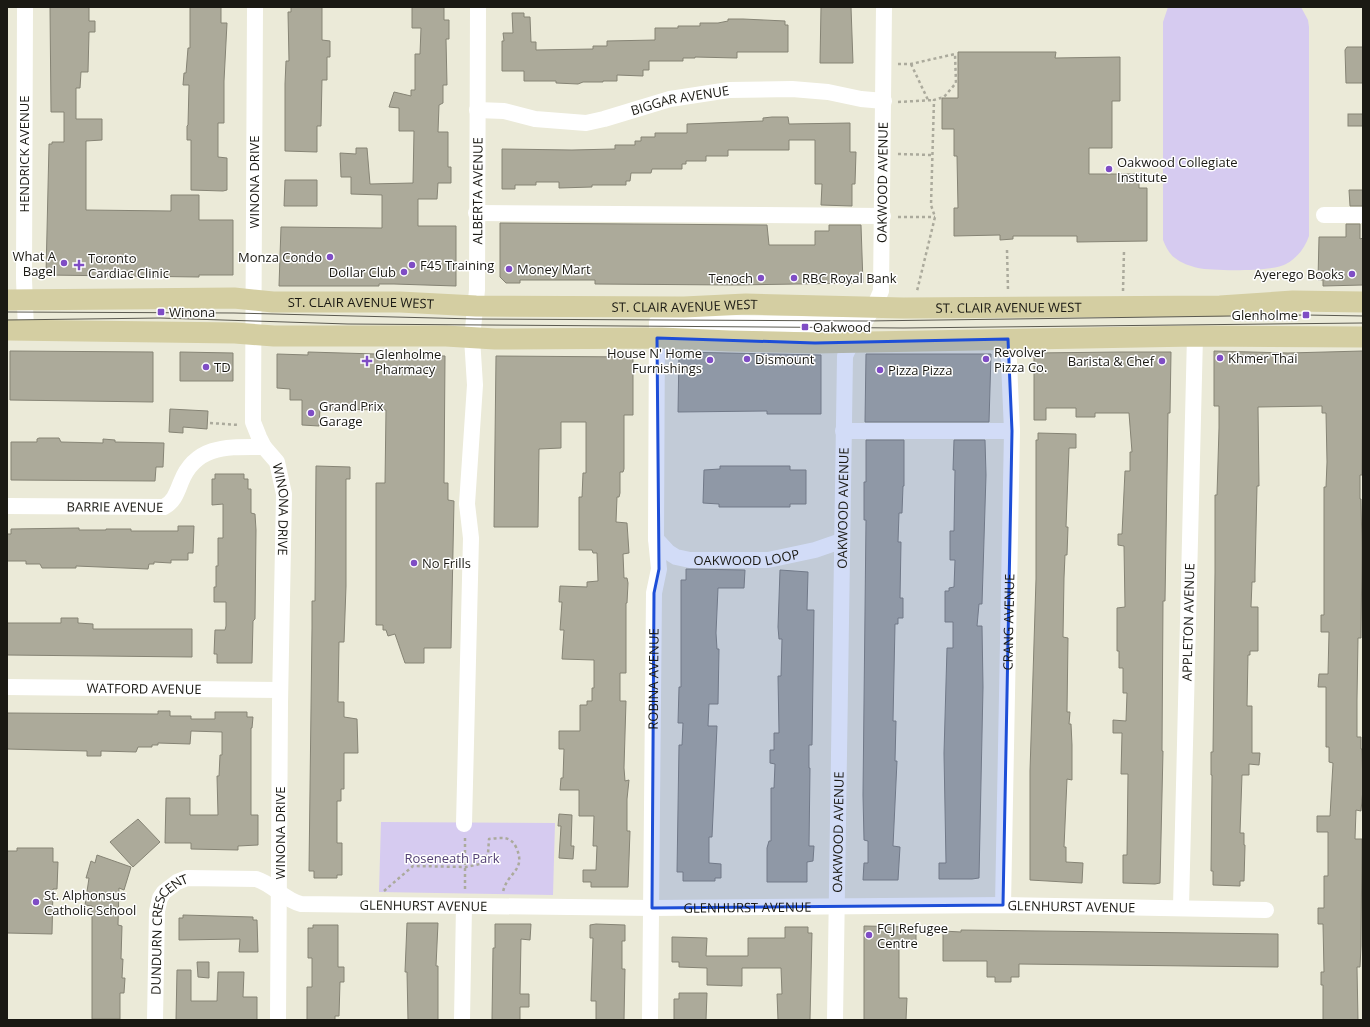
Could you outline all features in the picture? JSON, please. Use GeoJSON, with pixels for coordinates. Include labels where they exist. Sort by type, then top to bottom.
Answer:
{"type":"FeatureCollection","features":[{"type":"Feature","properties":{"kind":"main road","name":"ST. CLAIR AVENUE WEST"},"geometry":{"type":"LineString","coordinates":[[16,300],[253,300],[273,302],[400,302],[476,306],[684,307],[746,304],[875,307],[1220,306],[1293,301],[1363,302]]}},
{"type":"Feature","properties":{"kind":"main road"},"geometry":{"type":"LineString","coordinates":[[16,330],[472,338],[657,338],[752,342],[1195,336],[1363,337]]}},
{"type":"Feature","properties":{"kind":"street","name":"HENDRICK AVENUE"},"geometry":{"type":"LineString","coordinates":[[16,330],[24,7]]}},
{"type":"Feature","properties":{"kind":"street","name":"WINONA DRIVE"},"geometry":{"type":"LineString","coordinates":[[255,7],[253,422],[264,446],[277,462],[284,494],[280,690],[278,1020]]}},
{"type":"Feature","properties":{"kind":"street","name":"ALBERTA AVENUE"},"geometry":{"type":"LineString","coordinates":[[464,824],[471,538],[467,504],[475,385],[472,338],[476,306],[478,7]]}},
{"type":"Feature","properties":{"kind":"street","name":"OAKWOOD AVENUE"},"geometry":{"type":"LineString","coordinates":[[835,1020],[841,541],[845,356],[851,341],[875,307],[881,291],[891,217],[891,102],[884,7]]}},
{"type":"Feature","properties":{"kind":"street","name":"BIGGAR AVENUE"},"geometry":{"type":"LineString","coordinates":[[477,110],[504,111],[535,119],[567,123],[586,123],[670,99],[729,90],[792,89],[828,92],[861,99],[891,102]]}},
{"type":"Feature","properties":{"kind":"street"},"geometry":{"type":"LineString","coordinates":[[476,213],[891,217]]}},
{"type":"Feature","properties":{"kind":"street"},"geometry":{"type":"LineString","coordinates":[[1324,215],[1363,215]]}},
{"type":"Feature","properties":{"kind":"street","name":"ROBINA AVENUE"},"geometry":{"type":"LineString","coordinates":[[650,1020],[654,593],[659,569],[656,539],[658,322],[864,324]]}},
{"type":"Feature","properties":{"kind":"street","name":"APPLETON AVENUE"},"geometry":{"type":"LineString","coordinates":[[1181,907],[1195,336]]}},
{"type":"Feature","properties":{"kind":"street","name":"CRANG AVENUE"},"geometry":{"type":"LineString","coordinates":[[1003,905],[1012,431],[1008,339]]}},
{"type":"Feature","properties":{"kind":"street"},"geometry":{"type":"LineString","coordinates":[[843,431],[1012,431]]}},
{"type":"Feature","properties":{"kind":"street","name":"BARRIE AVENUE"},"geometry":{"type":"LineString","coordinates":[[7,506],[164,507],[171,503],[175,497],[190,464],[204,454],[218,449],[264,446]]}},
{"type":"Feature","properties":{"kind":"street","name":"OAKWOOD LOOP"},"geometry":{"type":"LineString","coordinates":[[656,539],[668,552],[676,557],[690,560],[768,560],[816,550],[841,541]]}},
{"type":"Feature","properties":{"kind":"street","name":"WATFORD AVENUE"},"geometry":{"type":"LineString","coordinates":[[7,686],[280,690]]}},
{"type":"Feature","properties":{"kind":"street","name":"DUNDURN CRESCENT"},"geometry":{"type":"LineString","coordinates":[[156,1020],[157,911],[160,898],[169,887],[187,878],[256,879],[265,882],[279,892]]}},
{"type":"Feature","properties":{"kind":"street","name":"GLENHURST AVENUE"},"geometry":{"type":"LineString","coordinates":[[279,892],[294,902],[301,904],[464,901],[652,908],[1003,905],[1181,907],[1266,910]]}},
{"type":"Feature","properties":{"kind":"street"},"geometry":{"type":"LineString","coordinates":[[462,1020],[464,901]]}},
{"type":"Feature","properties":{"kind":"path"},"geometry":{"type":"LineString","coordinates":[[891,102],[934,100],[944,97],[956,83],[955,54],[911,64],[897,64]]}},
{"type":"Feature","properties":{"kind":"path"},"geometry":{"type":"LineString","coordinates":[[911,64],[928,100]]}},
{"type":"Feature","properties":{"kind":"path"},"geometry":{"type":"LineString","coordinates":[[917,294],[925,266],[935,217],[931,205],[934,100]]}},
{"type":"Feature","properties":{"kind":"path"},"geometry":{"type":"LineString","coordinates":[[898,154],[932,155]]}},
{"type":"Feature","properties":{"kind":"path"},"geometry":{"type":"LineString","coordinates":[[891,217],[935,217]]}},
{"type":"Feature","properties":{"kind":"path"},"geometry":{"type":"LineString","coordinates":[[1007,250],[1008,295]]}},
{"type":"Feature","properties":{"kind":"path"},"geometry":{"type":"LineString","coordinates":[[1122,295],[1124,251]]}},
{"type":"Feature","properties":{"kind":"path"},"geometry":{"type":"LineString","coordinates":[[210,424],[243,425]]}},
{"type":"Feature","properties":{"kind":"path"},"geometry":{"type":"LineString","coordinates":[[464,824],[466,867],[464,901]]}},
{"type":"Feature","properties":{"kind":"path"},"geometry":{"type":"LineString","coordinates":[[384,895],[385,889],[413,866],[466,867],[480,864],[485,860],[488,854],[489,839],[510,838],[519,854],[520,862],[517,870],[504,885],[503,896]]}},
{"type":"Feature","properties":{"kind":"highlighted area"},"geometry":{"type":"Polygon","coordinates":[[[657,338],[815,343],[1008,339],[1012,431],[1003,905],[652,908],[654,593],[659,569],[657,338]]]}},
{"type":"Feature","properties":{"kind":"green space"},"geometry":{"type":"Polygon","coordinates":[[[1168,7],[1301,7],[1308,20],[1309,236],[1300,252],[1294,259],[1286,264],[1279,267],[1256,270],[1216,270],[1198,268],[1177,260],[1165,245],[1163,240],[1163,22],[1168,7]]]}},
{"type":"Feature","properties":{"kind":"green space","name":"Roseneath Park"},"geometry":{"type":"Polygon","coordinates":[[[381,822],[555,823],[553,895],[379,892],[381,822]]]}},
{"type":"Feature","properties":{"kind":"building"},"geometry":{"type":"Polygon","coordinates":[[[50,7],[89,7],[89,21],[95,21],[95,32],[89,32],[88,72],[81,72],[80,88],[76,88],[76,119],[102,119],[102,140],[86,141],[86,210],[171,211],[171,195],[199,195],[199,220],[233,220],[233,275],[199,275],[199,277],[46,275],[49,144],[52,144],[52,142],[64,142],[64,112],[51,112],[50,7]]]}},
{"type":"Feature","properties":{"kind":"building"},"geometry":{"type":"Polygon","coordinates":[[[190,7],[221,7],[221,23],[227,23],[224,81],[224,123],[218,123],[218,157],[227,158],[227,190],[223,191],[191,190],[191,140],[187,140],[189,85],[183,85],[184,73],[186,73],[188,48],[190,48],[190,7]]]}},
{"type":"Feature","properties":{"kind":"building"},"geometry":{"type":"Polygon","coordinates":[[[291,7],[322,7],[322,40],[330,41],[330,57],[327,57],[327,80],[322,80],[321,126],[317,126],[317,152],[285,151],[286,61],[289,61],[288,12],[291,12],[291,7]]]}},
{"type":"Feature","properties":{"kind":"building"},"geometry":{"type":"Polygon","coordinates":[[[412,7],[444,7],[444,20],[449,20],[449,39],[446,39],[447,85],[443,85],[443,103],[439,105],[438,132],[448,132],[448,167],[451,167],[451,183],[438,183],[437,199],[418,199],[418,226],[456,226],[456,286],[379,284],[379,286],[279,286],[281,227],[382,228],[382,195],[351,194],[351,177],[341,177],[340,153],[356,154],[356,148],[367,148],[370,184],[413,183],[414,131],[399,131],[399,108],[389,107],[394,92],[411,96],[411,90],[415,90],[415,54],[420,54],[421,28],[412,28],[412,7]]]}},
{"type":"Feature","properties":{"kind":"building"},"geometry":{"type":"Polygon","coordinates":[[[821,7],[851,7],[853,63],[820,63],[821,7]]]}},
{"type":"Feature","properties":{"kind":"building"},"geometry":{"type":"Polygon","coordinates":[[[512,13],[524,13],[524,17],[530,17],[531,42],[536,42],[536,50],[593,49],[593,46],[607,46],[607,41],[655,40],[655,28],[700,26],[700,23],[718,23],[728,21],[728,19],[743,19],[785,21],[785,25],[788,25],[788,52],[737,52],[737,58],[695,57],[683,58],[683,61],[649,61],[649,70],[643,70],[643,76],[617,75],[617,81],[583,82],[578,84],[556,83],[556,81],[524,81],[524,71],[502,71],[502,41],[504,41],[503,33],[513,33],[512,13]]]}},
{"type":"Feature","properties":{"kind":"building"},"geometry":{"type":"Polygon","coordinates":[[[1347,47],[1363,47],[1363,83],[1346,83],[1345,50],[1347,47]]]}},
{"type":"Feature","properties":{"kind":"building"},"geometry":{"type":"Polygon","coordinates":[[[958,52],[1056,52],[1055,58],[1120,57],[1120,101],[1112,101],[1112,148],[1089,148],[1089,174],[1139,174],[1139,188],[1147,188],[1147,241],[1077,242],[1077,236],[1013,236],[1013,239],[1000,240],[1000,235],[954,236],[954,208],[958,208],[957,156],[954,156],[954,129],[942,129],[942,98],[958,98],[958,52]]]}},
{"type":"Feature","properties":{"kind":"building"},"geometry":{"type":"Polygon","coordinates":[[[1348,114],[1363,114],[1363,126],[1348,126],[1348,114]]]}},
{"type":"Feature","properties":{"kind":"building"},"geometry":{"type":"Polygon","coordinates":[[[788,117],[789,124],[850,123],[850,152],[856,152],[855,184],[852,184],[852,206],[821,205],[822,184],[815,184],[815,140],[789,140],[789,150],[728,150],[728,156],[706,156],[706,161],[686,161],[686,164],[682,164],[682,169],[652,169],[651,173],[631,173],[630,181],[626,181],[626,185],[592,185],[592,187],[559,188],[559,182],[536,182],[536,185],[515,185],[515,189],[502,189],[502,149],[615,149],[615,145],[635,145],[635,141],[641,141],[641,137],[655,137],[655,133],[687,133],[687,124],[763,121],[763,118],[788,117]]]}},
{"type":"Feature","properties":{"kind":"building"},"geometry":{"type":"Polygon","coordinates":[[[285,180],[317,180],[317,206],[284,206],[285,180]]]}},
{"type":"Feature","properties":{"kind":"building"},"geometry":{"type":"Polygon","coordinates":[[[1349,190],[1363,190],[1363,206],[1350,206],[1349,190]]]}},
{"type":"Feature","properties":{"kind":"building"},"geometry":{"type":"Polygon","coordinates":[[[500,223],[767,225],[769,245],[815,245],[815,231],[829,231],[829,225],[861,225],[863,283],[734,285],[595,284],[595,280],[520,280],[520,283],[506,283],[500,277],[500,223]]]}},
{"type":"Feature","properties":{"kind":"building"},"geometry":{"type":"Polygon","coordinates":[[[1346,224],[1360,224],[1360,239],[1363,238],[1363,285],[1323,286],[1323,280],[1318,280],[1319,237],[1346,237],[1346,224]]]}},
{"type":"Feature","properties":{"kind":"building"},"geometry":{"type":"Polygon","coordinates":[[[10,351],[153,352],[153,402],[10,400],[10,351]]]}},
{"type":"Feature","properties":{"kind":"building"},"geometry":{"type":"Polygon","coordinates":[[[1214,351],[1288,353],[1363,351],[1362,475],[1360,475],[1362,549],[1361,638],[1358,638],[1357,737],[1361,737],[1363,789],[1361,811],[1356,810],[1355,839],[1362,839],[1361,946],[1360,967],[1357,967],[1358,1020],[1323,1020],[1323,985],[1321,985],[1321,972],[1324,972],[1323,924],[1318,924],[1318,908],[1324,908],[1324,876],[1328,876],[1328,832],[1317,832],[1317,816],[1330,816],[1333,763],[1329,762],[1329,747],[1326,747],[1326,687],[1318,687],[1319,674],[1328,674],[1329,632],[1321,632],[1321,615],[1324,615],[1324,487],[1326,487],[1327,462],[1326,413],[1322,413],[1322,406],[1258,407],[1259,486],[1257,486],[1255,582],[1252,582],[1251,607],[1258,607],[1258,651],[1250,651],[1250,655],[1248,655],[1247,706],[1252,706],[1252,753],[1260,753],[1259,765],[1249,764],[1249,775],[1242,775],[1240,833],[1244,833],[1245,845],[1244,881],[1240,881],[1240,886],[1213,885],[1213,871],[1211,871],[1211,752],[1213,752],[1215,495],[1217,495],[1219,428],[1219,406],[1214,406],[1214,351]]]}},
{"type":"Feature","properties":{"kind":"building","name":"TD"},"geometry":{"type":"Polygon","coordinates":[[[180,352],[233,353],[233,381],[180,381],[180,352]]]}},
{"type":"Feature","properties":{"kind":"building"},"geometry":{"type":"Polygon","coordinates":[[[308,352],[445,356],[444,483],[448,483],[448,500],[454,501],[451,648],[424,648],[424,663],[405,663],[395,634],[388,636],[386,630],[383,630],[383,625],[376,625],[376,483],[385,483],[386,410],[320,409],[319,426],[302,425],[302,400],[290,400],[290,389],[277,388],[277,354],[308,355],[308,352]]]}},
{"type":"Feature","properties":{"kind":"building"},"geometry":{"type":"Polygon","coordinates":[[[679,352],[821,355],[821,414],[767,414],[767,411],[678,412],[679,352]]]}},
{"type":"Feature","properties":{"kind":"building"},"geometry":{"type":"Polygon","coordinates":[[[1171,352],[1170,413],[1168,413],[1165,601],[1163,601],[1163,751],[1160,883],[1155,884],[1123,883],[1123,855],[1127,855],[1128,774],[1121,774],[1122,733],[1113,733],[1113,720],[1126,721],[1127,693],[1123,693],[1123,668],[1119,668],[1119,651],[1117,651],[1117,608],[1125,607],[1124,546],[1118,545],[1118,534],[1122,534],[1125,471],[1130,471],[1130,452],[1132,452],[1129,413],[1095,413],[1095,417],[1076,417],[1076,408],[1046,408],[1046,420],[1034,420],[1034,353],[1171,352]]]}},
{"type":"Feature","properties":{"kind":"building"},"geometry":{"type":"Polygon","coordinates":[[[866,354],[991,354],[989,422],[865,422],[866,354]]]}},
{"type":"Feature","properties":{"kind":"building"},"geometry":{"type":"Polygon","coordinates":[[[496,356],[633,357],[633,415],[624,415],[624,469],[623,472],[620,472],[620,493],[619,497],[617,497],[616,522],[627,523],[629,553],[623,554],[624,578],[627,578],[628,583],[626,603],[626,673],[620,673],[620,701],[626,701],[625,781],[629,780],[627,799],[627,831],[630,831],[628,887],[591,887],[591,882],[583,882],[583,870],[596,870],[597,846],[593,846],[594,816],[579,816],[579,790],[560,790],[561,778],[563,778],[564,749],[559,749],[559,731],[580,731],[580,705],[587,705],[587,701],[592,701],[592,688],[594,688],[594,660],[562,659],[564,630],[560,630],[562,602],[559,602],[560,586],[587,587],[587,582],[598,581],[597,553],[593,553],[592,550],[579,550],[579,497],[582,497],[583,473],[586,473],[586,422],[561,422],[561,448],[539,449],[538,527],[494,527],[496,356]]]}},
{"type":"Feature","properties":{"kind":"building"},"geometry":{"type":"Polygon","coordinates":[[[170,409],[208,411],[207,429],[183,427],[183,433],[169,432],[170,409]]]}},
{"type":"Feature","properties":{"kind":"building"},"geometry":{"type":"Polygon","coordinates":[[[1038,433],[1076,434],[1076,448],[1069,448],[1066,527],[1068,527],[1067,555],[1065,555],[1064,578],[1063,637],[1068,638],[1067,712],[1070,712],[1069,724],[1071,724],[1072,780],[1067,779],[1064,847],[1066,847],[1066,862],[1083,863],[1082,883],[1030,880],[1030,771],[1036,579],[1036,440],[1038,440],[1038,433]]]}},
{"type":"Feature","properties":{"kind":"building"},"geometry":{"type":"Polygon","coordinates":[[[59,438],[61,442],[103,443],[103,439],[115,440],[115,442],[164,443],[163,467],[156,467],[155,481],[11,480],[11,442],[37,442],[37,439],[59,438]]]}},
{"type":"Feature","properties":{"kind":"building"},"geometry":{"type":"Polygon","coordinates":[[[866,440],[904,440],[904,486],[902,513],[899,513],[898,542],[901,542],[900,598],[903,598],[903,618],[898,618],[898,624],[895,624],[893,721],[896,721],[895,761],[897,761],[893,846],[900,847],[898,880],[863,880],[864,863],[868,863],[868,841],[864,840],[863,795],[866,520],[864,520],[864,482],[866,482],[866,440]]]}},
{"type":"Feature","properties":{"kind":"building"},"geometry":{"type":"Polygon","coordinates":[[[954,440],[985,440],[986,475],[982,604],[979,604],[977,626],[982,626],[983,687],[979,878],[972,879],[939,879],[939,863],[946,863],[944,753],[947,648],[953,648],[953,622],[945,622],[945,591],[949,591],[949,588],[954,587],[955,560],[950,560],[950,531],[954,531],[954,440]]]}},
{"type":"Feature","properties":{"kind":"building"},"geometry":{"type":"Polygon","coordinates":[[[316,466],[350,467],[350,479],[346,479],[346,586],[344,642],[339,642],[338,702],[344,702],[344,717],[357,719],[358,753],[344,753],[344,789],[341,789],[341,801],[337,801],[337,843],[342,843],[342,875],[337,875],[337,878],[314,878],[314,871],[309,871],[312,601],[315,601],[316,466]]]}},
{"type":"Feature","properties":{"kind":"building"},"geometry":{"type":"Polygon","coordinates":[[[720,466],[790,466],[790,470],[806,470],[806,504],[790,504],[790,507],[719,507],[719,504],[703,503],[704,470],[720,469],[720,466]]]}},
{"type":"Feature","properties":{"kind":"building"},"geometry":{"type":"Polygon","coordinates":[[[215,474],[244,474],[244,479],[248,479],[248,489],[251,489],[251,513],[255,514],[256,530],[255,619],[253,621],[252,663],[217,663],[217,654],[214,654],[215,630],[225,630],[226,626],[226,602],[214,602],[216,566],[218,566],[218,538],[223,538],[223,504],[212,505],[212,479],[215,479],[215,474]]]}},
{"type":"Feature","properties":{"kind":"building"},"geometry":{"type":"Polygon","coordinates":[[[178,526],[194,526],[193,553],[188,553],[188,560],[171,560],[171,563],[154,562],[154,564],[149,564],[148,569],[76,566],[76,568],[42,568],[40,564],[26,564],[26,561],[7,561],[7,534],[11,534],[11,529],[79,528],[79,530],[131,529],[131,531],[178,531],[178,526]]]}},
{"type":"Feature","properties":{"kind":"building"},"geometry":{"type":"Polygon","coordinates":[[[686,569],[745,570],[744,588],[718,588],[716,633],[717,649],[719,649],[718,704],[709,704],[708,726],[717,726],[712,837],[709,837],[709,863],[721,864],[721,878],[715,878],[715,881],[683,881],[683,872],[677,872],[679,745],[682,745],[683,723],[678,723],[679,687],[681,687],[681,580],[686,580],[686,569]]]}},
{"type":"Feature","properties":{"kind":"building"},"geometry":{"type":"Polygon","coordinates":[[[780,570],[808,572],[807,610],[814,610],[812,745],[809,745],[809,846],[814,846],[813,861],[807,862],[807,882],[767,882],[767,848],[769,841],[771,841],[771,788],[774,788],[775,764],[770,763],[770,750],[774,750],[774,733],[779,733],[778,676],[781,676],[782,639],[779,639],[778,627],[780,570]]]}},
{"type":"Feature","properties":{"kind":"building"},"geometry":{"type":"Polygon","coordinates":[[[61,618],[78,618],[78,623],[93,624],[93,629],[192,629],[192,657],[7,655],[7,623],[61,623],[61,618]]]}},
{"type":"Feature","properties":{"kind":"building"},"geometry":{"type":"Polygon","coordinates":[[[158,711],[170,711],[170,716],[191,716],[191,719],[215,719],[215,712],[247,712],[247,717],[253,717],[251,728],[251,815],[258,815],[258,845],[238,846],[238,850],[191,849],[191,843],[165,843],[166,798],[190,798],[190,815],[218,815],[217,776],[219,776],[220,755],[222,755],[222,732],[191,731],[190,744],[158,743],[158,745],[152,745],[152,747],[138,747],[136,752],[101,751],[101,756],[87,756],[87,751],[7,749],[7,713],[158,714],[158,711]]]}},
{"type":"Feature","properties":{"kind":"building"},"geometry":{"type":"Polygon","coordinates":[[[559,814],[572,815],[571,846],[574,846],[573,859],[559,858],[561,826],[558,826],[559,814]]]}},
{"type":"Feature","properties":{"kind":"building"},"geometry":{"type":"Polygon","coordinates":[[[138,819],[160,842],[133,867],[110,842],[138,819]]]}},
{"type":"Feature","properties":{"kind":"building"},"geometry":{"type":"Polygon","coordinates":[[[17,848],[53,848],[53,862],[58,862],[57,889],[53,889],[52,934],[7,933],[7,851],[17,851],[17,848]]]}},
{"type":"Feature","properties":{"kind":"building"},"geometry":{"type":"Polygon","coordinates":[[[97,855],[131,867],[124,890],[119,888],[118,925],[122,926],[122,978],[125,978],[124,993],[120,993],[120,1019],[92,1019],[92,906],[85,905],[89,878],[86,878],[91,861],[95,863],[97,855]]]}},
{"type":"Feature","properties":{"kind":"building"},"geometry":{"type":"Polygon","coordinates":[[[183,915],[253,917],[253,920],[257,920],[258,952],[239,952],[240,939],[179,940],[179,918],[183,918],[183,915]]]}},
{"type":"Feature","properties":{"kind":"building"},"geometry":{"type":"Polygon","coordinates":[[[407,923],[438,923],[436,966],[438,966],[438,1020],[408,1020],[407,972],[405,972],[407,923]]]}},
{"type":"Feature","properties":{"kind":"building"},"geometry":{"type":"Polygon","coordinates":[[[495,924],[531,924],[530,940],[521,939],[520,994],[529,994],[529,1007],[520,1007],[520,1020],[492,1020],[493,948],[495,948],[495,924]]]}},
{"type":"Feature","properties":{"kind":"building"},"geometry":{"type":"Polygon","coordinates":[[[313,925],[338,925],[338,967],[344,967],[344,982],[340,982],[339,1016],[335,1016],[335,1020],[307,1020],[307,987],[312,987],[312,958],[308,958],[308,928],[313,928],[313,925]]]}},
{"type":"Feature","properties":{"kind":"building"},"geometry":{"type":"Polygon","coordinates":[[[590,925],[625,925],[625,941],[622,941],[622,969],[625,969],[624,1020],[596,1020],[596,1001],[591,1001],[593,938],[590,938],[590,925]]]}},
{"type":"Feature","properties":{"kind":"building"},"geometry":{"type":"Polygon","coordinates":[[[864,926],[916,927],[916,941],[907,941],[907,945],[899,945],[899,998],[907,998],[906,1020],[864,1020],[864,926]]]}},
{"type":"Feature","properties":{"kind":"building"},"geometry":{"type":"Polygon","coordinates":[[[785,927],[808,927],[808,933],[812,933],[810,1020],[778,1020],[777,994],[782,994],[781,968],[742,968],[742,986],[707,985],[707,968],[679,967],[679,962],[672,962],[672,937],[707,938],[706,956],[748,956],[748,938],[785,938],[785,927]]]}},
{"type":"Feature","properties":{"kind":"building"},"geometry":{"type":"Polygon","coordinates":[[[961,930],[1278,934],[1278,967],[1019,964],[1019,977],[1011,977],[1011,982],[995,982],[995,977],[987,977],[987,961],[943,961],[943,931],[961,932],[961,930]]]}},
{"type":"Feature","properties":{"kind":"building"},"geometry":{"type":"Polygon","coordinates":[[[197,962],[209,962],[209,978],[198,977],[197,962]]]}},
{"type":"Feature","properties":{"kind":"building"},"geometry":{"type":"Polygon","coordinates":[[[177,970],[191,970],[191,1001],[217,1001],[218,972],[244,972],[243,997],[257,997],[257,1020],[176,1020],[177,970]]]}},
{"type":"Feature","properties":{"kind":"building"},"geometry":{"type":"Polygon","coordinates":[[[679,993],[707,993],[706,1020],[674,1020],[674,999],[679,999],[679,993]]]}},
{"type":"Feature","properties":{"kind":"tram line"},"geometry":{"type":"LineString","coordinates":[[7,312],[234,313],[475,319],[866,321],[1306,315],[1363,316]]}},
{"type":"Feature","properties":{"kind":"tram line"},"geometry":{"type":"LineString","coordinates":[[7,320],[160,318],[348,324],[903,328],[1363,323]]}},
{"type":"Feature","properties":{"kind":"place","name":"Oakwood Collegiate Institute"},"geometry":{"type":"Point","coordinates":[1109,169]}},
{"type":"Feature","properties":{"kind":"place","name":"Monza Condo"},"geometry":{"type":"Point","coordinates":[330,257]}},
{"type":"Feature","properties":{"kind":"place","name":"What A Bagel"},"geometry":{"type":"Point","coordinates":[64,263]}},
{"type":"Feature","properties":{"kind":"place","name":"Toronto Cardiac Clinic"},"geometry":{"type":"Point","coordinates":[79,265]}},
{"type":"Feature","properties":{"kind":"place","name":"F45 Training"},"geometry":{"type":"Point","coordinates":[412,265]}},
{"type":"Feature","properties":{"kind":"place","name":"Money Mart"},"geometry":{"type":"Point","coordinates":[509,269]}},
{"type":"Feature","properties":{"kind":"place","name":"Dollar Club"},"geometry":{"type":"Point","coordinates":[404,272]}},
{"type":"Feature","properties":{"kind":"place","name":"Ayerego Books"},"geometry":{"type":"Point","coordinates":[1352,274]}},
{"type":"Feature","properties":{"kind":"place","name":"Tenoch"},"geometry":{"type":"Point","coordinates":[761,278]}},
{"type":"Feature","properties":{"kind":"place","name":"RBC Royal Bank"},"geometry":{"type":"Point","coordinates":[794,278]}},
{"type":"Feature","properties":{"kind":"place","name":"Winona"},"geometry":{"type":"Point","coordinates":[161,312]}},
{"type":"Feature","properties":{"kind":"place","name":"Glenholme"},"geometry":{"type":"Point","coordinates":[1306,315]}},
{"type":"Feature","properties":{"kind":"place","name":"Oakwood"},"geometry":{"type":"Point","coordinates":[805,327]}},
{"type":"Feature","properties":{"kind":"place","name":"Khmer Thai"},"geometry":{"type":"Point","coordinates":[1220,358]}},
{"type":"Feature","properties":{"kind":"place","name":"Dismount"},"geometry":{"type":"Point","coordinates":[747,359]}},
{"type":"Feature","properties":{"kind":"place","name":"Revolver Pizza Co."},"geometry":{"type":"Point","coordinates":[986,359]}},
{"type":"Feature","properties":{"kind":"place","name":"House N' Home Furnishings"},"geometry":{"type":"Point","coordinates":[710,360]}},
{"type":"Feature","properties":{"kind":"place","name":"Glenholme Pharmacy"},"geometry":{"type":"Point","coordinates":[367,361]}},
{"type":"Feature","properties":{"kind":"place","name":"Barista & Chef"},"geometry":{"type":"Point","coordinates":[1162,361]}},
{"type":"Feature","properties":{"kind":"place","name":"TD"},"geometry":{"type":"Point","coordinates":[206,367]}},
{"type":"Feature","properties":{"kind":"place","name":"Pizza Pizza"},"geometry":{"type":"Point","coordinates":[880,370]}},
{"type":"Feature","properties":{"kind":"place","name":"Grand Prix Garage"},"geometry":{"type":"Point","coordinates":[311,413]}},
{"type":"Feature","properties":{"kind":"place","name":"No Frills"},"geometry":{"type":"Point","coordinates":[414,563]}},
{"type":"Feature","properties":{"kind":"place","name":"St. Alphonsus Catholic School"},"geometry":{"type":"Point","coordinates":[36,902]}},
{"type":"Feature","properties":{"kind":"place","name":"FCJ Refugee Centre"},"geometry":{"type":"Point","coordinates":[869,935]}}]}
